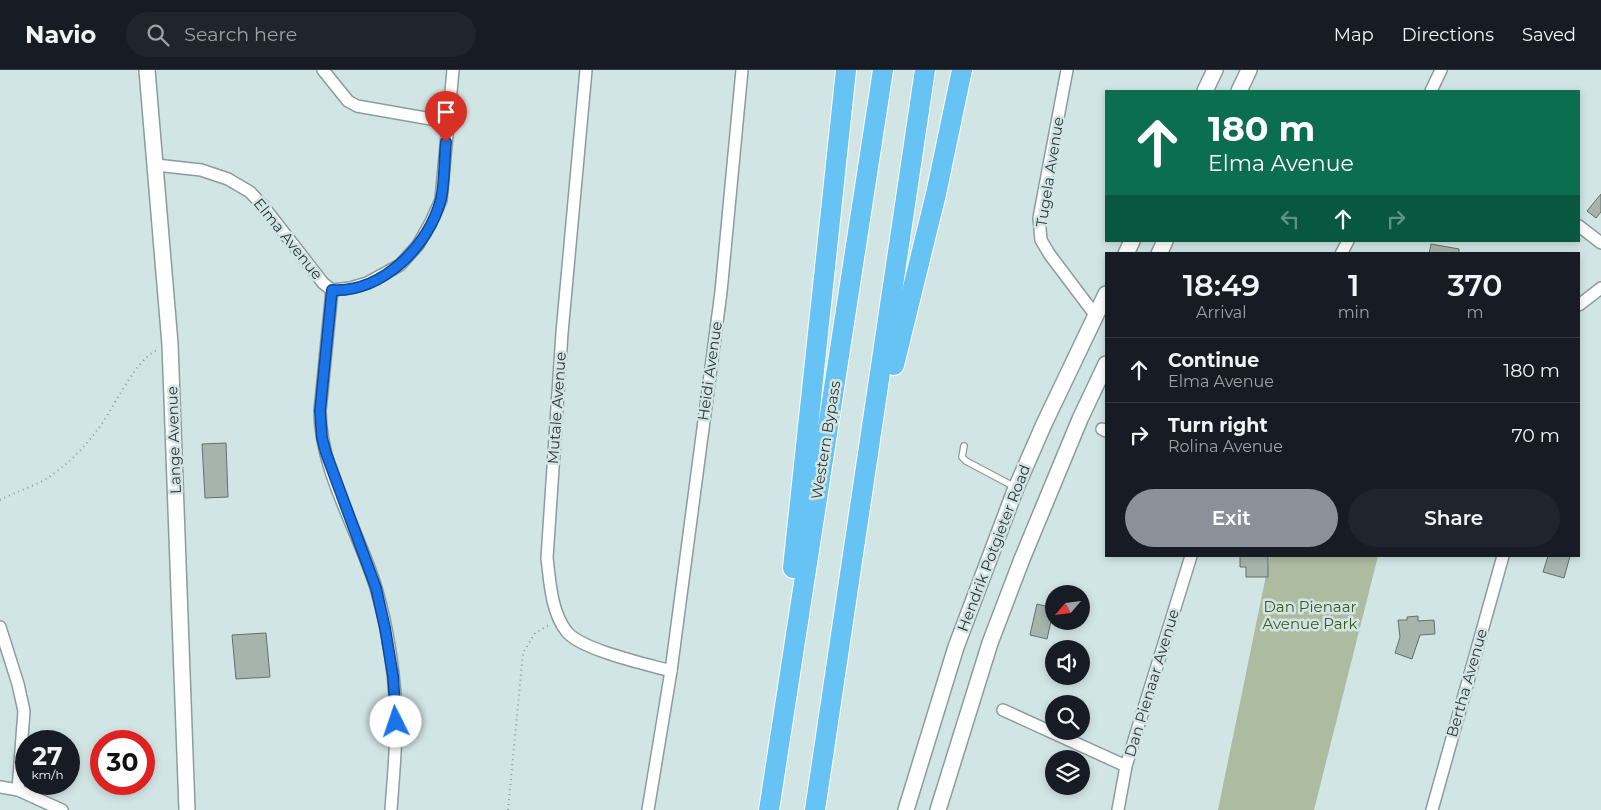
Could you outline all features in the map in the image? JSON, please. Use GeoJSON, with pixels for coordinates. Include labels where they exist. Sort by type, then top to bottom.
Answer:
{"type":"FeatureCollection","features":[{"type":"Feature","properties":{"kind":"highway"},"geometry":{"type":"LineString","coordinates":[[772,784],[846,70]]}},
{"type":"Feature","properties":{"kind":"highway","name":"Western Bypass"},"geometry":{"type":"LineString","coordinates":[[769,810],[883,70]]}},
{"type":"Feature","properties":{"kind":"highway"},"geometry":{"type":"LineString","coordinates":[[815,810],[866,478],[925,70]]}},
{"type":"Feature","properties":{"kind":"highway"},"geometry":{"type":"LineString","coordinates":[[866,478],[936,194],[962,70]]}},
{"type":"Feature","properties":{"kind":"main road","name":"Lange Avenue"},"geometry":{"type":"LineString","coordinates":[[147,70],[170,344],[187,810]]}},
{"type":"Feature","properties":{"kind":"main road"},"geometry":{"type":"LineString","coordinates":[[1205,90],[1215,70]]}},
{"type":"Feature","properties":{"kind":"main road"},"geometry":{"type":"LineString","coordinates":[[1239,90],[1249,70]]}},
{"type":"Feature","properties":{"kind":"main road","name":"Hendrik Potgieter Road"},"geometry":{"type":"LineString","coordinates":[[906,810],[956,646],[1016,488],[1044,424],[1105,296]]}},
{"type":"Feature","properties":{"kind":"main road","name":"Hendrik Potgieter Road"},"geometry":{"type":"LineString","coordinates":[[938,810],[990,642],[1080,419],[1105,366]]}},
{"type":"Feature","properties":{"kind":"street"},"geometry":{"type":"LineString","coordinates":[[323,70],[348,101],[357,106],[448,122]]}},
{"type":"Feature","properties":{"kind":"street"},"geometry":{"type":"LineString","coordinates":[[332,290],[350,288],[367,283],[400,265],[418,245],[431,222],[440,200],[453,70]]}},
{"type":"Feature","properties":{"kind":"street","name":"Mutale Avenue"},"geometry":{"type":"LineString","coordinates":[[586,70],[562,333],[547,558],[550,585],[556,613],[567,632],[580,642],[598,650],[671,671]]}},
{"type":"Feature","properties":{"kind":"street","name":"Heidi Avenue"},"geometry":{"type":"LineString","coordinates":[[648,810],[671,671],[721,292],[742,70]]}},
{"type":"Feature","properties":{"kind":"street","name":"Tugela Avenue"},"geometry":{"type":"LineString","coordinates":[[1067,70],[1039,218],[1039,230],[1050,255],[1096,316]]}},
{"type":"Feature","properties":{"kind":"street"},"geometry":{"type":"LineString","coordinates":[[1432,90],[1442,70]]}},
{"type":"Feature","properties":{"kind":"street","name":"Elma Avenue"},"geometry":{"type":"LineString","coordinates":[[156,165],[209,172],[228,179],[250,192],[264,207],[323,283],[332,290],[320,411],[322,438],[376,588],[385,628],[393,676],[396,722],[391,810]]}},
{"type":"Feature","properties":{"kind":"street"},"geometry":{"type":"LineString","coordinates":[[1580,227],[1601,243]]}},
{"type":"Feature","properties":{"kind":"street"},"geometry":{"type":"LineString","coordinates":[[1580,304],[1601,288]]}},
{"type":"Feature","properties":{"kind":"street","name":"Dan Pienaar Avenue"},"geometry":{"type":"LineString","coordinates":[[1118,810],[1126,766],[1191,557]]}},
{"type":"Feature","properties":{"kind":"street","name":"Bertha Avenue"},"geometry":{"type":"LineString","coordinates":[[1432,810],[1503,557]]}},
{"type":"Feature","properties":{"kind":"street"},"geometry":{"type":"LineString","coordinates":[[0,627],[18,684],[24,711],[23,730]]}},
{"type":"Feature","properties":{"kind":"street"},"geometry":{"type":"LineString","coordinates":[[1003,710],[1126,766]]}},
{"type":"Feature","properties":{"kind":"street"},"geometry":{"type":"LineString","coordinates":[[0,787],[15,790]]}},
{"type":"Feature","properties":{"kind":"street"},"geometry":{"type":"LineString","coordinates":[[29,795],[62,810]]}},
{"type":"Feature","properties":{"kind":"lane"},"geometry":{"type":"LineString","coordinates":[[964,446],[962,457],[966,461],[1016,488]]}},
{"type":"Feature","properties":{"kind":"path"},"geometry":{"type":"LineString","coordinates":[[0,500],[48,478],[79,452],[115,406],[135,372],[151,354],[170,344]]}},
{"type":"Feature","properties":{"kind":"path"},"geometry":{"type":"LineString","coordinates":[[508,810],[523,653],[535,633],[561,620]]}},
{"type":"Feature","properties":{"kind":"green space","name":"Dan Pienaar Avenue Park"},"geometry":{"type":"Polygon","coordinates":[[[1270,557],[1378,557],[1314,810],[1218,810],[1270,557]]]}},
{"type":"Feature","properties":{"kind":"building"},"geometry":{"type":"Polygon","coordinates":[[[1601,194],[1601,212],[1596,218],[1587,211],[1601,194]]]}},
{"type":"Feature","properties":{"kind":"building"},"geometry":{"type":"Polygon","coordinates":[[[1431,244],[1459,249],[1459,252],[1429,252],[1431,244]]]}},
{"type":"Feature","properties":{"kind":"building"},"geometry":{"type":"Polygon","coordinates":[[[226,443],[228,497],[205,498],[202,444],[226,443]]]}},
{"type":"Feature","properties":{"kind":"building"},"geometry":{"type":"Polygon","coordinates":[[[1240,557],[1268,557],[1268,577],[1246,577],[1246,567],[1240,567],[1240,557]]]}},
{"type":"Feature","properties":{"kind":"building"},"geometry":{"type":"Polygon","coordinates":[[[1548,557],[1570,557],[1564,578],[1543,572],[1548,557]]]}},
{"type":"Feature","properties":{"kind":"building"},"geometry":{"type":"Polygon","coordinates":[[[1037,604],[1045,606],[1045,630],[1049,630],[1047,639],[1030,635],[1037,604]]]}},
{"type":"Feature","properties":{"kind":"building"},"geometry":{"type":"Polygon","coordinates":[[[1418,616],[1418,621],[1434,620],[1435,634],[1420,635],[1412,659],[1395,653],[1400,637],[1398,620],[1407,620],[1407,617],[1418,616]]]}},
{"type":"Feature","properties":{"kind":"building"},"geometry":{"type":"Polygon","coordinates":[[[266,633],[270,677],[236,679],[232,635],[266,633]]]}},
{"type":"Feature","properties":{"kind":"route"},"geometry":{"type":"LineString","coordinates":[[396,722],[393,676],[376,588],[326,453],[320,425],[320,411],[332,290],[350,288],[384,275],[400,265],[418,245],[431,222],[440,200],[446,142]]}}]}
